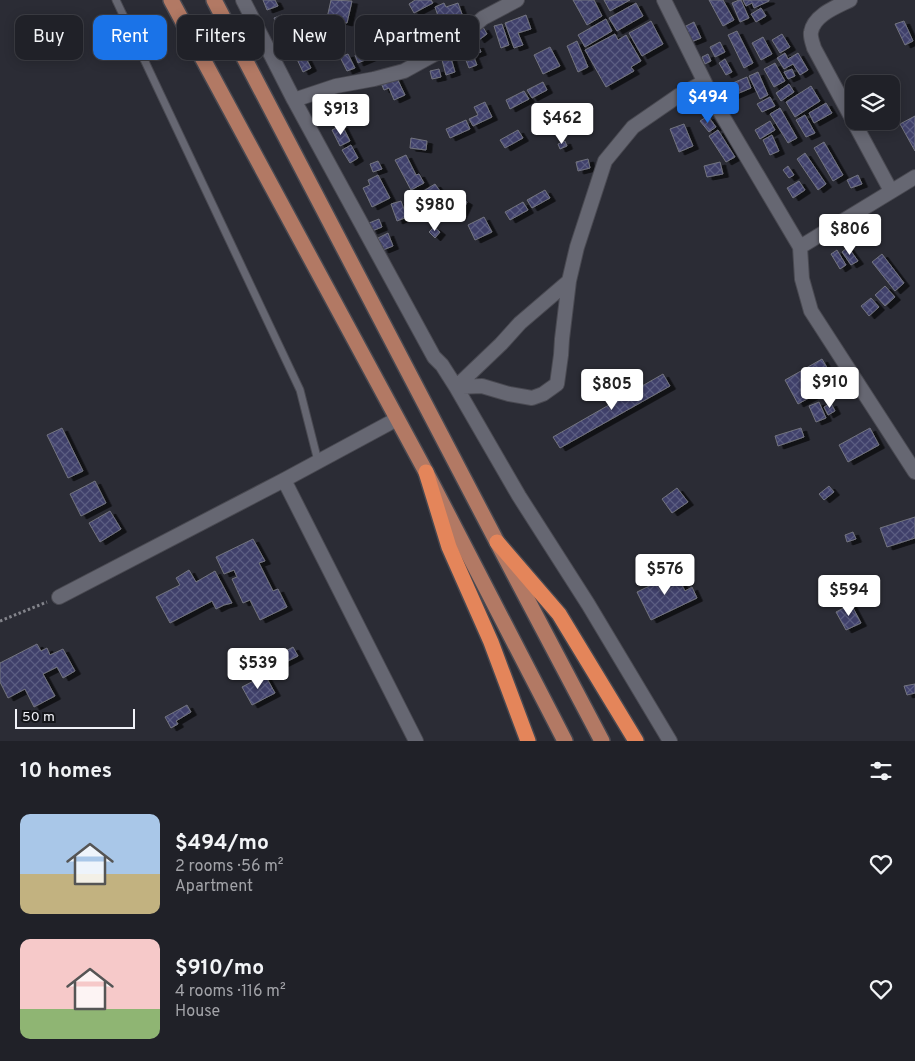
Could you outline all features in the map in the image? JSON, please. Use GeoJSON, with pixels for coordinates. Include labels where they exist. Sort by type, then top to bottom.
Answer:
{"type":"FeatureCollection","features":[{"type":"Feature","properties":{"kind":"highway"},"geometry":{"type":"LineString","coordinates":[[426,472],[450,546],[491,642],[528,741]]}},
{"type":"Feature","properties":{"kind":"highway"},"geometry":{"type":"LineString","coordinates":[[497,542],[559,614],[636,741]]}},
{"type":"Feature","properties":{"kind":"main road"},"geometry":{"type":"LineString","coordinates":[[171,0],[426,472],[566,741]]}},
{"type":"Feature","properties":{"kind":"main road"},"geometry":{"type":"LineString","coordinates":[[214,0],[602,741]]}},
{"type":"Feature","properties":{"kind":"street"},"geometry":{"type":"LineString","coordinates":[[242,0],[294,100],[434,357],[442,365],[456,386],[519,496],[588,604],[670,741]]}},
{"type":"Feature","properties":{"kind":"street"},"geometry":{"type":"LineString","coordinates":[[294,100],[336,86],[404,71],[453,44],[483,18],[517,0]]}},
{"type":"Feature","properties":{"kind":"street"},"geometry":{"type":"LineString","coordinates":[[664,0],[716,105],[800,247],[802,279],[811,311],[915,472]]}},
{"type":"Feature","properties":{"kind":"street"},"geometry":{"type":"LineString","coordinates":[[850,0],[820,16],[810,33],[814,48],[892,192]]}},
{"type":"Feature","properties":{"kind":"street"},"geometry":{"type":"LineString","coordinates":[[456,386],[482,386],[532,398],[543,394],[557,384],[569,281],[577,247],[605,161],[633,127],[678,96],[704,82]]}},
{"type":"Feature","properties":{"kind":"street"},"geometry":{"type":"LineString","coordinates":[[800,247],[915,177]]}},
{"type":"Feature","properties":{"kind":"street"},"geometry":{"type":"LineString","coordinates":[[456,386],[501,344],[520,323],[569,281]]}},
{"type":"Feature","properties":{"kind":"street"},"geometry":{"type":"LineString","coordinates":[[59,597],[318,462],[397,418]]}},
{"type":"Feature","properties":{"kind":"street"},"geometry":{"type":"LineString","coordinates":[[284,480],[416,741]]}},
{"type":"Feature","properties":{"kind":"lane"},"geometry":{"type":"LineString","coordinates":[[116,0],[300,390],[318,462]]}},
{"type":"Feature","properties":{"kind":"path"},"geometry":{"type":"LineString","coordinates":[[0,621],[59,597]]}},
{"type":"Feature","properties":{"kind":"building"},"geometry":{"type":"Polygon","coordinates":[[[263,0],[275,0],[278,6],[267,10],[263,0]]]}},
{"type":"Feature","properties":{"kind":"building"},"geometry":{"type":"Polygon","coordinates":[[[331,0],[352,1],[347,23],[345,22],[345,15],[328,15],[331,0]]]}},
{"type":"Feature","properties":{"kind":"building"},"geometry":{"type":"Polygon","coordinates":[[[415,0],[431,0],[433,3],[414,13],[409,4],[415,0]]]}},
{"type":"Feature","properties":{"kind":"building"},"geometry":{"type":"Polygon","coordinates":[[[573,0],[594,0],[602,16],[587,25],[573,0]]]}},
{"type":"Feature","properties":{"kind":"building"},"geometry":{"type":"Polygon","coordinates":[[[604,0],[630,0],[610,11],[604,0]]]}},
{"type":"Feature","properties":{"kind":"building"},"geometry":{"type":"Polygon","coordinates":[[[709,0],[723,0],[734,20],[723,26],[709,0]]]}},
{"type":"Feature","properties":{"kind":"building"},"geometry":{"type":"Polygon","coordinates":[[[741,0],[749,18],[740,22],[732,3],[741,0]]]}},
{"type":"Feature","properties":{"kind":"building"},"geometry":{"type":"Polygon","coordinates":[[[743,0],[769,1],[754,8],[752,3],[746,6],[743,0]]]}},
{"type":"Feature","properties":{"kind":"building"},"geometry":{"type":"Polygon","coordinates":[[[444,3],[446,7],[458,3],[462,14],[438,15],[435,7],[444,3]]]}},
{"type":"Feature","properties":{"kind":"building"},"geometry":{"type":"Polygon","coordinates":[[[636,3],[643,16],[617,31],[609,18],[636,3]]]}},
{"type":"Feature","properties":{"kind":"building"},"geometry":{"type":"Polygon","coordinates":[[[761,8],[766,16],[756,22],[751,14],[761,8]]]}},
{"type":"Feature","properties":{"kind":"building"},"geometry":{"type":"Polygon","coordinates":[[[526,15],[531,29],[518,33],[523,45],[514,48],[505,23],[526,15]]]}},
{"type":"Feature","properties":{"kind":"building"},"geometry":{"type":"Polygon","coordinates":[[[606,19],[612,31],[585,47],[578,35],[606,19]]]}},
{"type":"Feature","properties":{"kind":"building"},"geometry":{"type":"Polygon","coordinates":[[[651,21],[663,44],[642,56],[629,33],[651,21]]]}},
{"type":"Feature","properties":{"kind":"building"},"geometry":{"type":"Polygon","coordinates":[[[904,21],[913,41],[905,45],[895,24],[904,21]]]}},
{"type":"Feature","properties":{"kind":"building"},"geometry":{"type":"Polygon","coordinates":[[[694,22],[701,38],[691,42],[684,27],[694,22]]]}},
{"type":"Feature","properties":{"kind":"building"},"geometry":{"type":"Polygon","coordinates":[[[502,24],[509,45],[501,48],[494,26],[502,24]]]}},
{"type":"Feature","properties":{"kind":"building"},"geometry":{"type":"Polygon","coordinates":[[[483,27],[487,34],[479,40],[479,30],[483,27]]]}},
{"type":"Feature","properties":{"kind":"building"},"geometry":{"type":"Polygon","coordinates":[[[737,31],[753,63],[744,68],[728,35],[737,31]]]}},
{"type":"Feature","properties":{"kind":"building"},"geometry":{"type":"Polygon","coordinates":[[[615,34],[618,40],[626,35],[641,61],[631,67],[634,71],[606,87],[585,50],[615,34]]]}},
{"type":"Feature","properties":{"kind":"building"},"geometry":{"type":"Polygon","coordinates":[[[782,34],[790,47],[780,53],[772,40],[782,34]]]}},
{"type":"Feature","properties":{"kind":"building"},"geometry":{"type":"Polygon","coordinates":[[[763,37],[772,54],[761,60],[752,43],[763,37]]]}},
{"type":"Feature","properties":{"kind":"building"},"geometry":{"type":"Polygon","coordinates":[[[577,41],[588,67],[578,72],[567,46],[577,41]]]}},
{"type":"Feature","properties":{"kind":"building"},"geometry":{"type":"Polygon","coordinates":[[[720,42],[725,52],[715,57],[710,47],[720,42]]]}},
{"type":"Feature","properties":{"kind":"building"},"geometry":{"type":"Polygon","coordinates":[[[550,47],[560,66],[543,74],[534,55],[550,47]]]}},
{"type":"Feature","properties":{"kind":"building"},"geometry":{"type":"Polygon","coordinates":[[[785,53],[788,59],[798,53],[808,70],[800,75],[793,64],[784,69],[777,58],[785,53]]]}},
{"type":"Feature","properties":{"kind":"building"},"geometry":{"type":"Polygon","coordinates":[[[348,54],[355,68],[347,71],[342,60],[345,60],[345,55],[348,54]]]}},
{"type":"Feature","properties":{"kind":"building"},"geometry":{"type":"Polygon","coordinates":[[[708,54],[711,61],[705,64],[702,57],[708,54]]]}},
{"type":"Feature","properties":{"kind":"building"},"geometry":{"type":"Polygon","coordinates":[[[725,59],[732,72],[726,75],[719,63],[725,59]]]}},
{"type":"Feature","properties":{"kind":"building"},"geometry":{"type":"Polygon","coordinates":[[[297,60],[307,60],[311,68],[303,72],[297,60]]]}},
{"type":"Feature","properties":{"kind":"building"},"geometry":{"type":"Polygon","coordinates":[[[442,60],[452,60],[455,72],[446,75],[442,60]]]}},
{"type":"Feature","properties":{"kind":"building"},"geometry":{"type":"Polygon","coordinates":[[[466,60],[475,60],[477,65],[469,68],[466,60]]]}},
{"type":"Feature","properties":{"kind":"building"},"geometry":{"type":"Polygon","coordinates":[[[775,63],[785,81],[774,87],[764,69],[775,63]]]}},
{"type":"Feature","properties":{"kind":"building"},"geometry":{"type":"Polygon","coordinates":[[[439,69],[441,77],[432,79],[430,71],[439,69]]]}},
{"type":"Feature","properties":{"kind":"building"},"geometry":{"type":"Polygon","coordinates":[[[792,69],[795,76],[788,79],[784,72],[792,69]]]}},
{"type":"Feature","properties":{"kind":"building"},"geometry":{"type":"Polygon","coordinates":[[[758,72],[768,95],[760,99],[749,76],[758,72]]]}},
{"type":"Feature","properties":{"kind":"building"},"geometry":{"type":"Polygon","coordinates":[[[396,76],[405,95],[394,100],[389,88],[384,90],[381,83],[396,76]]]}},
{"type":"Feature","properties":{"kind":"building"},"geometry":{"type":"Polygon","coordinates":[[[747,77],[751,88],[732,96],[728,85],[747,77]]]}},
{"type":"Feature","properties":{"kind":"building"},"geometry":{"type":"Polygon","coordinates":[[[543,82],[547,90],[532,98],[527,90],[543,82]]]}},
{"type":"Feature","properties":{"kind":"building"},"geometry":{"type":"Polygon","coordinates":[[[789,84],[794,92],[781,101],[776,93],[789,84]]]}},
{"type":"Feature","properties":{"kind":"building"},"geometry":{"type":"Polygon","coordinates":[[[811,86],[820,101],[795,117],[786,102],[811,86]]]}},
{"type":"Feature","properties":{"kind":"building"},"geometry":{"type":"Polygon","coordinates":[[[524,91],[529,99],[510,109],[506,100],[524,91]]]}},
{"type":"Feature","properties":{"kind":"building"},"geometry":{"type":"Polygon","coordinates":[[[770,97],[775,106],[762,112],[757,104],[770,97]]]}},
{"type":"Feature","properties":{"kind":"building"},"geometry":{"type":"Polygon","coordinates":[[[485,102],[492,117],[473,126],[469,119],[478,115],[474,107],[485,102]]]}},
{"type":"Feature","properties":{"kind":"building"},"geometry":{"type":"Polygon","coordinates":[[[826,103],[832,113],[814,123],[809,113],[826,103]]]}},
{"type":"Feature","properties":{"kind":"building"},"geometry":{"type":"Polygon","coordinates":[[[780,108],[797,138],[788,143],[770,114],[780,108]]]}},
{"type":"Feature","properties":{"kind":"building"},"geometry":{"type":"Polygon","coordinates":[[[561,110],[567,119],[546,131],[541,122],[561,110]]]}},
{"type":"Feature","properties":{"kind":"building"},"geometry":{"type":"Polygon","coordinates":[[[805,115],[815,133],[806,137],[796,120],[805,115]]]}},
{"type":"Feature","properties":{"kind":"building"},"geometry":{"type":"Polygon","coordinates":[[[708,116],[716,127],[709,132],[700,121],[708,116]]]}},
{"type":"Feature","properties":{"kind":"building"},"geometry":{"type":"Polygon","coordinates":[[[915,116],[915,151],[900,124],[915,116]]]}},
{"type":"Feature","properties":{"kind":"building"},"geometry":{"type":"Polygon","coordinates":[[[466,120],[470,129],[450,138],[446,129],[466,120]]]}},
{"type":"Feature","properties":{"kind":"building"},"geometry":{"type":"Polygon","coordinates":[[[770,121],[775,130],[760,139],[755,130],[770,121]]]}},
{"type":"Feature","properties":{"kind":"building"},"geometry":{"type":"Polygon","coordinates":[[[684,124],[693,146],[679,152],[670,129],[684,124]]]}},
{"type":"Feature","properties":{"kind":"building"},"geometry":{"type":"Polygon","coordinates":[[[342,125],[350,141],[340,146],[332,130],[342,125]]]}},
{"type":"Feature","properties":{"kind":"building"},"geometry":{"type":"Polygon","coordinates":[[[518,130],[523,138],[505,148],[500,140],[518,130]]]}},
{"type":"Feature","properties":{"kind":"building"},"geometry":{"type":"Polygon","coordinates":[[[718,130],[735,157],[726,162],[709,136],[718,130]]]}},
{"type":"Feature","properties":{"kind":"building"},"geometry":{"type":"Polygon","coordinates":[[[772,135],[779,151],[770,155],[763,140],[772,135]]]}},
{"type":"Feature","properties":{"kind":"building"},"geometry":{"type":"Polygon","coordinates":[[[411,138],[427,141],[426,150],[410,148],[411,138]]]}},
{"type":"Feature","properties":{"kind":"building"},"geometry":{"type":"Polygon","coordinates":[[[565,141],[567,146],[560,149],[558,144],[565,141]]]}},
{"type":"Feature","properties":{"kind":"building"},"geometry":{"type":"Polygon","coordinates":[[[824,142],[843,175],[833,181],[814,148],[824,142]]]}},
{"type":"Feature","properties":{"kind":"building"},"geometry":{"type":"Polygon","coordinates":[[[351,145],[358,158],[350,163],[342,150],[351,145]]]}},
{"type":"Feature","properties":{"kind":"building"},"geometry":{"type":"Polygon","coordinates":[[[805,153],[826,184],[818,190],[797,159],[805,153]]]}},
{"type":"Feature","properties":{"kind":"building"},"geometry":{"type":"Polygon","coordinates":[[[406,155],[416,175],[419,174],[424,183],[411,190],[395,160],[406,155]]]}},
{"type":"Feature","properties":{"kind":"building"},"geometry":{"type":"Polygon","coordinates":[[[588,159],[590,168],[578,171],[576,162],[588,159]]]}},
{"type":"Feature","properties":{"kind":"building"},"geometry":{"type":"Polygon","coordinates":[[[378,161],[382,169],[373,172],[370,164],[378,161]]]}},
{"type":"Feature","properties":{"kind":"building"},"geometry":{"type":"Polygon","coordinates":[[[720,162],[723,174],[707,177],[704,166],[720,162]]]}},
{"type":"Feature","properties":{"kind":"building"},"geometry":{"type":"Polygon","coordinates":[[[788,166],[794,175],[789,178],[783,170],[788,166]]]}},
{"type":"Feature","properties":{"kind":"building"},"geometry":{"type":"Polygon","coordinates":[[[378,175],[390,198],[372,207],[363,188],[370,185],[368,180],[378,175]]]}},
{"type":"Feature","properties":{"kind":"building"},"geometry":{"type":"Polygon","coordinates":[[[858,175],[862,184],[851,188],[847,180],[858,175]]]}},
{"type":"Feature","properties":{"kind":"building"},"geometry":{"type":"Polygon","coordinates":[[[799,181],[805,190],[793,198],[787,188],[799,181]]]}},
{"type":"Feature","properties":{"kind":"building"},"geometry":{"type":"Polygon","coordinates":[[[435,184],[440,191],[416,205],[412,198],[435,184]]]}},
{"type":"Feature","properties":{"kind":"building"},"geometry":{"type":"Polygon","coordinates":[[[545,190],[550,198],[532,208],[527,200],[545,190]]]}},
{"type":"Feature","properties":{"kind":"building"},"geometry":{"type":"Polygon","coordinates":[[[455,195],[467,202],[460,217],[447,211],[455,195]]]}},
{"type":"Feature","properties":{"kind":"building"},"geometry":{"type":"Polygon","coordinates":[[[401,201],[407,217],[397,221],[391,204],[401,201]]]}},
{"type":"Feature","properties":{"kind":"building"},"geometry":{"type":"Polygon","coordinates":[[[523,202],[528,210],[510,220],[505,212],[523,202]]]}},
{"type":"Feature","properties":{"kind":"building"},"geometry":{"type":"Polygon","coordinates":[[[484,217],[492,232],[475,240],[468,225],[484,217]]]}},
{"type":"Feature","properties":{"kind":"building"},"geometry":{"type":"Polygon","coordinates":[[[379,219],[382,227],[372,231],[369,223],[379,219]]]}},
{"type":"Feature","properties":{"kind":"building"},"geometry":{"type":"Polygon","coordinates":[[[434,227],[440,232],[435,238],[429,232],[434,227]]]}},
{"type":"Feature","properties":{"kind":"building"},"geometry":{"type":"Polygon","coordinates":[[[388,233],[393,246],[383,250],[378,238],[388,233]]]}},
{"type":"Feature","properties":{"kind":"building"},"geometry":{"type":"Polygon","coordinates":[[[848,247],[858,261],[851,265],[842,252],[848,247]]]}},
{"type":"Feature","properties":{"kind":"building"},"geometry":{"type":"Polygon","coordinates":[[[837,250],[846,265],[840,269],[831,254],[837,250]]]}},
{"type":"Feature","properties":{"kind":"building"},"geometry":{"type":"Polygon","coordinates":[[[882,254],[904,283],[895,291],[872,262],[882,254]]]}},
{"type":"Feature","properties":{"kind":"building"},"geometry":{"type":"Polygon","coordinates":[[[885,286],[895,297],[885,306],[875,295],[885,286]]]}},
{"type":"Feature","properties":{"kind":"building"},"geometry":{"type":"Polygon","coordinates":[[[871,298],[879,307],[869,316],[861,306],[871,298]]]}},
{"type":"Feature","properties":{"kind":"building"},"geometry":{"type":"Polygon","coordinates":[[[822,359],[836,383],[798,404],[785,380],[822,359]]]}},
{"type":"Feature","properties":{"kind":"building"},"geometry":{"type":"Polygon","coordinates":[[[663,374],[670,386],[560,448],[553,437],[663,374]]]}},
{"type":"Feature","properties":{"kind":"building"},"geometry":{"type":"Polygon","coordinates":[[[819,402],[826,418],[816,422],[809,406],[819,402]]]}},
{"type":"Feature","properties":{"kind":"building"},"geometry":{"type":"Polygon","coordinates":[[[831,403],[835,411],[828,415],[824,407],[831,403]]]}},
{"type":"Feature","properties":{"kind":"building"},"geometry":{"type":"Polygon","coordinates":[[[62,428],[83,471],[68,478],[47,435],[62,428]]]}},
{"type":"Feature","properties":{"kind":"building"},"geometry":{"type":"Polygon","coordinates":[[[801,428],[804,437],[778,446],[775,436],[801,428]]]}},
{"type":"Feature","properties":{"kind":"building"},"geometry":{"type":"Polygon","coordinates":[[[870,428],[879,445],[848,462],[839,445],[870,428]]]}},
{"type":"Feature","properties":{"kind":"building"},"geometry":{"type":"Polygon","coordinates":[[[95,481],[106,503],[81,516],[70,494],[95,481]]]}},
{"type":"Feature","properties":{"kind":"building"},"geometry":{"type":"Polygon","coordinates":[[[829,486],[834,492],[824,500],[819,494],[829,486]]]}},
{"type":"Feature","properties":{"kind":"building"},"geometry":{"type":"Polygon","coordinates":[[[677,488],[688,502],[672,513],[662,499],[677,488]]]}},
{"type":"Feature","properties":{"kind":"building"},"geometry":{"type":"Polygon","coordinates":[[[110,511],[121,529],[100,542],[89,523],[110,511]]]}},
{"type":"Feature","properties":{"kind":"building"},"geometry":{"type":"Polygon","coordinates":[[[915,517],[915,538],[887,547],[880,528],[915,517]]]}},
{"type":"Feature","properties":{"kind":"building"},"geometry":{"type":"Polygon","coordinates":[[[853,532],[856,539],[847,542],[845,535],[853,532]]]}},
{"type":"Feature","properties":{"kind":"building"},"geometry":{"type":"Polygon","coordinates":[[[253,539],[265,561],[259,563],[273,591],[278,589],[287,607],[260,620],[250,600],[243,603],[232,579],[237,577],[234,570],[224,574],[216,557],[253,539]]]}},
{"type":"Feature","properties":{"kind":"building"},"geometry":{"type":"Polygon","coordinates":[[[189,570],[196,582],[215,571],[232,603],[216,609],[212,601],[170,623],[156,597],[180,585],[176,578],[189,570]]]}},
{"type":"Feature","properties":{"kind":"building"},"geometry":{"type":"Polygon","coordinates":[[[676,573],[685,591],[692,587],[697,598],[651,620],[637,592],[676,573]]]}},
{"type":"Feature","properties":{"kind":"building"},"geometry":{"type":"Polygon","coordinates":[[[832,585],[835,593],[827,596],[824,589],[832,585]]]}},
{"type":"Feature","properties":{"kind":"building"},"geometry":{"type":"Polygon","coordinates":[[[851,604],[861,623],[846,630],[836,612],[851,604]]]}},
{"type":"Feature","properties":{"kind":"building"},"geometry":{"type":"Polygon","coordinates":[[[37,644],[41,651],[47,648],[50,655],[63,649],[75,671],[63,678],[57,667],[43,674],[55,696],[34,707],[25,689],[8,698],[0,682],[0,663],[37,644]]]}},
{"type":"Feature","properties":{"kind":"building"},"geometry":{"type":"Polygon","coordinates":[[[293,647],[298,656],[282,664],[278,655],[293,647]]]}},
{"type":"Feature","properties":{"kind":"building"},"geometry":{"type":"Polygon","coordinates":[[[265,675],[275,693],[252,705],[242,687],[265,675]]]}},
{"type":"Feature","properties":{"kind":"building"},"geometry":{"type":"Polygon","coordinates":[[[915,684],[915,693],[907,695],[904,686],[915,684]]]}},
{"type":"Feature","properties":{"kind":"building"},"geometry":{"type":"Polygon","coordinates":[[[187,705],[191,712],[176,721],[178,724],[171,728],[165,717],[187,705]]]}}]}
